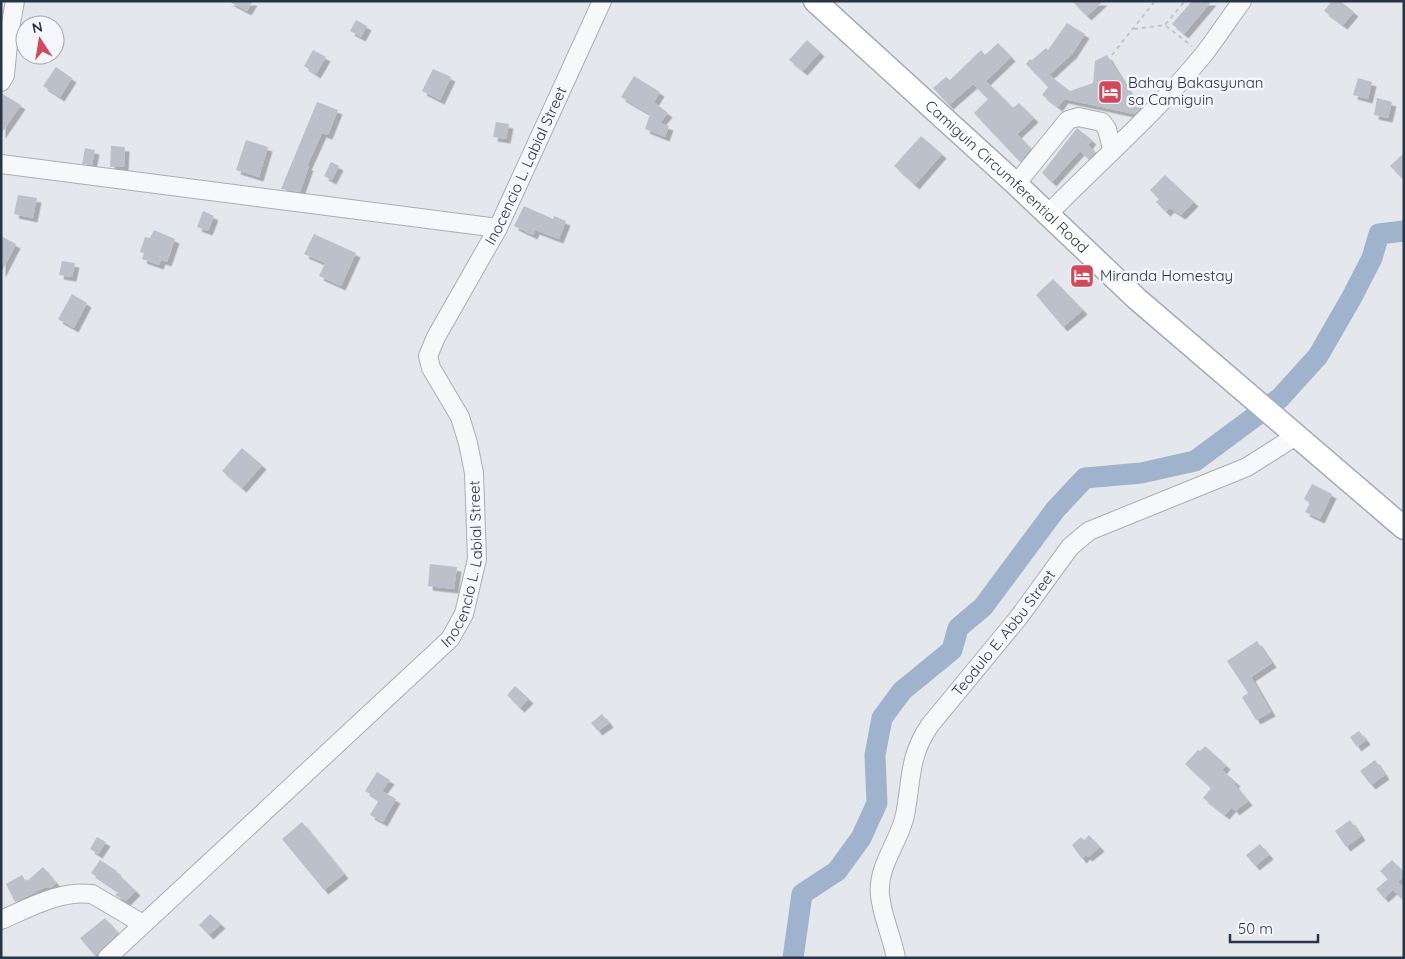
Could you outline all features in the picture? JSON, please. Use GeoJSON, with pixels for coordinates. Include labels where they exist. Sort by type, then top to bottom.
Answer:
{"type":"FeatureCollection","features":[{"type":"Feature","properties":{"kind":"main road","name":"Camiguin Circumferential Road"},"geometry":{"type":"LineString","coordinates":[[815,1],[1016,184],[1137,299],[1404,528]]}},
{"type":"Feature","properties":{"kind":"street"},"geometry":{"type":"LineString","coordinates":[[1,82],[5,75],[9,34],[15,1]]}},
{"type":"Feature","properties":{"kind":"street","name":"Inocencio L. Labial Street"},"geometry":{"type":"LineString","coordinates":[[144,924],[450,640],[464,614],[477,559],[474,473],[460,417],[432,368],[428,356],[436,337],[498,228],[602,1]]}},
{"type":"Feature","properties":{"kind":"street"},"geometry":{"type":"LineString","coordinates":[[1048,214],[1112,149],[1136,128],[1203,55],[1242,1]]}},
{"type":"Feature","properties":{"kind":"street"},"geometry":{"type":"LineString","coordinates":[[1016,184],[1068,120],[1073,117],[1102,122],[1107,129],[1112,149]]}},
{"type":"Feature","properties":{"kind":"street"},"geometry":{"type":"LineString","coordinates":[[1,164],[498,228]]}},
{"type":"Feature","properties":{"kind":"street","name":"Teodulo E. Abbu Street"},"geometry":{"type":"LineString","coordinates":[[896,958],[880,894],[881,878],[904,816],[910,769],[921,738],[930,725],[1019,617],[1070,546],[1078,539],[1117,519],[1247,467],[1296,436]]}},
{"type":"Feature","properties":{"kind":"street"},"geometry":{"type":"LineString","coordinates":[[1,920],[50,900],[82,893],[92,894],[144,924],[107,958]]}},
{"type":"Feature","properties":{"kind":"path"},"geometry":{"type":"LineString","coordinates":[[1112,55],[1155,1]]}},
{"type":"Feature","properties":{"kind":"path"},"geometry":{"type":"LineString","coordinates":[[1134,29],[1165,25],[1185,1]]}},
{"type":"Feature","properties":{"kind":"path"},"geometry":{"type":"LineString","coordinates":[[1165,25],[1203,55]]}},
{"type":"Feature","properties":{"kind":"building"},"geometry":{"type":"Polygon","coordinates":[[[228,1],[253,1],[247,11],[228,1]]]}},
{"type":"Feature","properties":{"kind":"building"},"geometry":{"type":"Polygon","coordinates":[[[1072,1],[1103,1],[1087,16],[1072,1]]]}},
{"type":"Feature","properties":{"kind":"building"},"geometry":{"type":"Polygon","coordinates":[[[1192,1],[1212,1],[1184,34],[1172,24],[1192,1]]]}},
{"type":"Feature","properties":{"kind":"building"},"geometry":{"type":"Polygon","coordinates":[[[1332,1],[1340,1],[1354,12],[1343,25],[1324,11],[1332,1]]]}},
{"type":"Feature","properties":{"kind":"building"},"geometry":{"type":"Polygon","coordinates":[[[356,20],[367,26],[361,37],[350,31],[356,20]]]}},
{"type":"Feature","properties":{"kind":"building"},"geometry":{"type":"Polygon","coordinates":[[[1067,23],[1085,34],[1072,54],[1049,75],[1070,91],[1093,83],[1095,61],[1107,55],[1140,109],[1134,114],[1064,99],[1058,107],[1042,95],[1048,87],[1026,64],[1030,59],[1036,63],[1032,60],[1046,48],[1048,50],[1067,23]]]}},
{"type":"Feature","properties":{"kind":"building"},"geometry":{"type":"Polygon","coordinates":[[[807,40],[820,52],[803,71],[789,60],[807,40]]]}},
{"type":"Feature","properties":{"kind":"building"},"geometry":{"type":"Polygon","coordinates":[[[998,43],[1011,57],[986,81],[1013,108],[1019,103],[1034,118],[1017,134],[1031,148],[1020,162],[974,113],[988,99],[973,84],[949,105],[933,88],[946,77],[950,80],[981,50],[985,55],[998,43]]]}},
{"type":"Feature","properties":{"kind":"building"},"geometry":{"type":"Polygon","coordinates":[[[313,50],[326,57],[316,74],[304,66],[313,50]]]}},
{"type":"Feature","properties":{"kind":"building"},"geometry":{"type":"Polygon","coordinates":[[[56,67],[72,78],[60,97],[43,86],[56,67]]]}},
{"type":"Feature","properties":{"kind":"building"},"geometry":{"type":"Polygon","coordinates":[[[433,69],[451,77],[440,100],[422,91],[433,69]]]}},
{"type":"Feature","properties":{"kind":"building"},"geometry":{"type":"Polygon","coordinates":[[[634,76],[660,92],[654,102],[668,113],[660,123],[669,126],[665,137],[645,129],[650,114],[621,97],[634,76]]]}},
{"type":"Feature","properties":{"kind":"building"},"geometry":{"type":"Polygon","coordinates":[[[1358,78],[1372,82],[1368,99],[1353,95],[1358,78]]]}},
{"type":"Feature","properties":{"kind":"building"},"geometry":{"type":"Polygon","coordinates":[[[1,93],[21,105],[1,134],[1,93]]]}},
{"type":"Feature","properties":{"kind":"building"},"geometry":{"type":"Polygon","coordinates":[[[1377,98],[1392,102],[1388,118],[1374,115],[1377,98]]]}},
{"type":"Feature","properties":{"kind":"building"},"geometry":{"type":"Polygon","coordinates":[[[317,102],[338,110],[328,135],[322,133],[307,166],[309,166],[300,192],[281,189],[317,102]]]}},
{"type":"Feature","properties":{"kind":"building"},"geometry":{"type":"Polygon","coordinates":[[[496,122],[509,124],[506,139],[493,137],[496,122]]]}},
{"type":"Feature","properties":{"kind":"building"},"geometry":{"type":"Polygon","coordinates":[[[1077,128],[1092,140],[1088,145],[1095,152],[1089,159],[1080,151],[1052,182],[1042,173],[1077,128]]]}},
{"type":"Feature","properties":{"kind":"building"},"geometry":{"type":"Polygon","coordinates":[[[921,136],[942,154],[915,185],[894,166],[921,136]]]}},
{"type":"Feature","properties":{"kind":"building"},"geometry":{"type":"Polygon","coordinates":[[[246,140],[268,147],[259,177],[236,170],[246,140]]]}},
{"type":"Feature","properties":{"kind":"building"},"geometry":{"type":"Polygon","coordinates":[[[111,146],[125,147],[124,167],[110,167],[111,146]]]}},
{"type":"Feature","properties":{"kind":"building"},"geometry":{"type":"Polygon","coordinates":[[[85,148],[95,150],[92,165],[82,164],[85,148]]]}},
{"type":"Feature","properties":{"kind":"building"},"geometry":{"type":"Polygon","coordinates":[[[1404,153],[1404,180],[1390,166],[1404,153]]]}},
{"type":"Feature","properties":{"kind":"building"},"geometry":{"type":"Polygon","coordinates":[[[331,162],[339,166],[332,180],[324,176],[331,162]]]}},
{"type":"Feature","properties":{"kind":"building"},"geometry":{"type":"Polygon","coordinates":[[[1165,175],[1194,202],[1181,215],[1170,208],[1166,212],[1156,202],[1159,199],[1150,190],[1165,175]]]}},
{"type":"Feature","properties":{"kind":"building"},"geometry":{"type":"Polygon","coordinates":[[[18,195],[37,198],[33,218],[14,214],[18,195]]]}},
{"type":"Feature","properties":{"kind":"building"},"geometry":{"type":"Polygon","coordinates":[[[524,206],[553,219],[554,216],[566,221],[559,239],[535,230],[533,235],[514,226],[524,206]]]}},
{"type":"Feature","properties":{"kind":"building"},"geometry":{"type":"Polygon","coordinates":[[[203,211],[214,216],[208,231],[197,227],[203,211]]]}},
{"type":"Feature","properties":{"kind":"building"},"geometry":{"type":"Polygon","coordinates":[[[154,230],[175,239],[167,262],[161,260],[159,265],[142,259],[144,253],[140,252],[145,237],[150,238],[154,230]]]}},
{"type":"Feature","properties":{"kind":"building"},"geometry":{"type":"Polygon","coordinates":[[[314,234],[356,253],[341,286],[319,276],[325,263],[304,254],[314,234]]]}},
{"type":"Feature","properties":{"kind":"building"},"geometry":{"type":"Polygon","coordinates":[[[1,236],[16,244],[1,273],[1,236]]]}},
{"type":"Feature","properties":{"kind":"building"},"geometry":{"type":"Polygon","coordinates":[[[62,261],[75,263],[72,277],[59,275],[62,261]]]}},
{"type":"Feature","properties":{"kind":"building"},"geometry":{"type":"Polygon","coordinates":[[[1053,279],[1083,310],[1063,327],[1036,295],[1053,279]]]}},
{"type":"Feature","properties":{"kind":"building"},"geometry":{"type":"Polygon","coordinates":[[[72,294],[87,303],[74,328],[58,319],[72,294]]]}},
{"type":"Feature","properties":{"kind":"building"},"geometry":{"type":"Polygon","coordinates":[[[242,448],[262,465],[242,488],[222,471],[242,448]]]}},
{"type":"Feature","properties":{"kind":"building"},"geometry":{"type":"Polygon","coordinates":[[[1312,484],[1332,494],[1320,519],[1305,512],[1310,503],[1304,499],[1312,484]]]}},
{"type":"Feature","properties":{"kind":"building"},"geometry":{"type":"Polygon","coordinates":[[[430,564],[457,567],[454,589],[428,586],[430,564]]]}},
{"type":"Feature","properties":{"kind":"building"},"geometry":{"type":"Polygon","coordinates":[[[1257,641],[1272,663],[1251,677],[1271,712],[1256,720],[1242,697],[1248,693],[1227,661],[1257,641]]]}},
{"type":"Feature","properties":{"kind":"building"},"geometry":{"type":"Polygon","coordinates":[[[515,686],[529,699],[520,708],[507,695],[515,686]]]}},
{"type":"Feature","properties":{"kind":"building"},"geometry":{"type":"Polygon","coordinates":[[[602,714],[609,723],[598,731],[591,723],[602,714]]]}},
{"type":"Feature","properties":{"kind":"building"},"geometry":{"type":"Polygon","coordinates":[[[1359,731],[1366,740],[1357,747],[1350,737],[1359,731]]]}},
{"type":"Feature","properties":{"kind":"building"},"geometry":{"type":"Polygon","coordinates":[[[1205,746],[1226,765],[1222,770],[1236,782],[1234,784],[1248,801],[1235,811],[1232,807],[1225,815],[1203,798],[1211,788],[1185,764],[1198,750],[1200,751],[1205,746]]]}},
{"type":"Feature","properties":{"kind":"building"},"geometry":{"type":"Polygon","coordinates":[[[1375,760],[1385,775],[1371,785],[1360,771],[1375,760]]]}},
{"type":"Feature","properties":{"kind":"building"},"geometry":{"type":"Polygon","coordinates":[[[377,772],[390,780],[382,791],[396,799],[383,822],[370,815],[379,800],[365,791],[377,772]]]}},
{"type":"Feature","properties":{"kind":"building"},"geometry":{"type":"Polygon","coordinates":[[[1350,820],[1361,836],[1346,847],[1335,831],[1350,820]]]}},
{"type":"Feature","properties":{"kind":"building"},"geometry":{"type":"Polygon","coordinates":[[[302,822],[344,874],[324,890],[282,839],[302,822]]]}},
{"type":"Feature","properties":{"kind":"building"},"geometry":{"type":"Polygon","coordinates":[[[1089,835],[1100,847],[1088,857],[1086,855],[1082,859],[1072,845],[1081,837],[1084,840],[1089,835]]]}},
{"type":"Feature","properties":{"kind":"building"},"geometry":{"type":"Polygon","coordinates":[[[97,837],[106,842],[98,854],[90,849],[97,837]]]}},
{"type":"Feature","properties":{"kind":"building"},"geometry":{"type":"Polygon","coordinates":[[[1260,844],[1269,855],[1255,866],[1246,855],[1260,844]]]}},
{"type":"Feature","properties":{"kind":"building"},"geometry":{"type":"Polygon","coordinates":[[[100,860],[117,871],[136,891],[126,901],[115,895],[119,892],[91,873],[100,860]]]}},
{"type":"Feature","properties":{"kind":"building"},"geometry":{"type":"Polygon","coordinates":[[[1392,860],[1404,872],[1404,876],[1398,882],[1404,888],[1404,901],[1393,890],[1384,898],[1376,889],[1388,879],[1380,871],[1392,860]]]}},
{"type":"Feature","properties":{"kind":"building"},"geometry":{"type":"Polygon","coordinates":[[[43,867],[56,883],[50,888],[44,888],[15,902],[6,884],[22,875],[26,882],[43,867]]]}},
{"type":"Feature","properties":{"kind":"building"},"geometry":{"type":"Polygon","coordinates":[[[210,914],[221,924],[209,935],[199,925],[210,914]]]}},
{"type":"Feature","properties":{"kind":"building"},"geometry":{"type":"Polygon","coordinates":[[[105,918],[118,933],[95,956],[80,938],[105,918]]]}},
{"type":"Feature","properties":{"kind":"waterway"},"geometry":{"type":"LineString","coordinates":[[793,958],[802,894],[837,871],[861,838],[877,803],[875,755],[882,718],[902,691],[952,650],[958,628],[983,607],[1055,510],[1085,478],[1141,473],[1195,461],[1280,398],[1318,356],[1372,258],[1379,234],[1404,231]]}},
{"type":"Feature","properties":{"kind":"place","name":"Bahay Bakasyunan sa Camiguin"},"geometry":{"type":"Point","coordinates":[1110,92]}},
{"type":"Feature","properties":{"kind":"place","name":"Miranda Homestay"},"geometry":{"type":"Point","coordinates":[1082,276]}}]}
